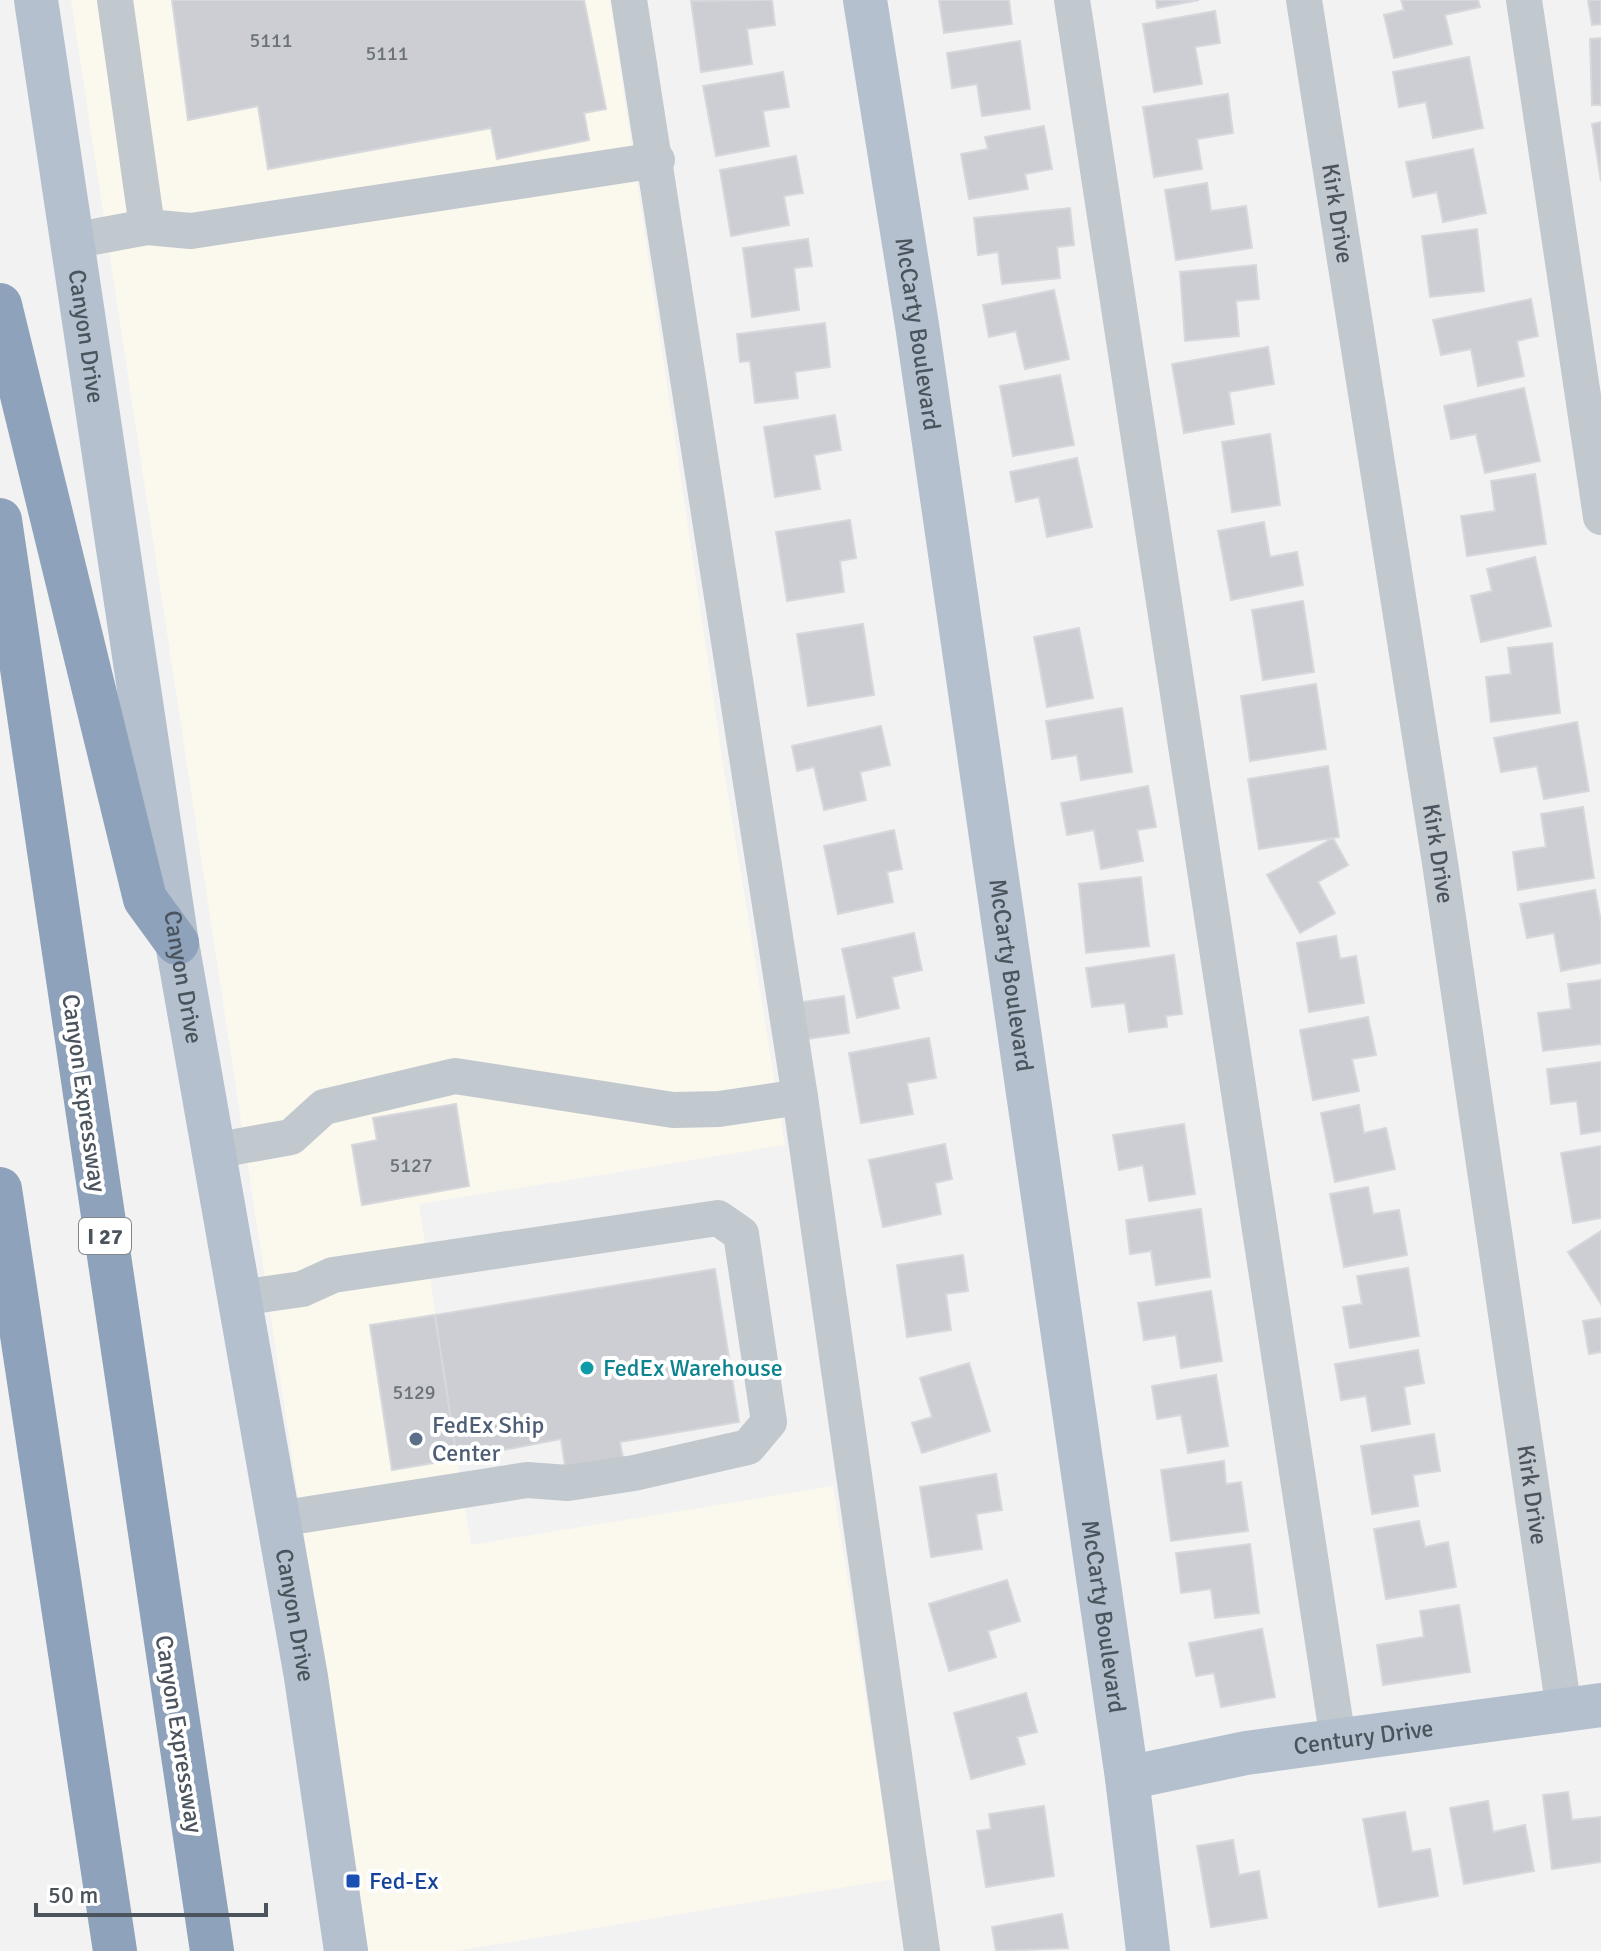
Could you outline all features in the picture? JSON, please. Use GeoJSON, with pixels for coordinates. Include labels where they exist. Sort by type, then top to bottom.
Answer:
{"type":"FeatureCollection","features":[{"type":"Feature","properties":{"kind":"highway"},"geometry":{"type":"LineString","coordinates":[[0,305],[145,899],[177,943]]}},
{"type":"Feature","properties":{"kind":"highway","name":"Canyon Expressway"},"geometry":{"type":"LineString","coordinates":[[0,520],[212,1951]]}},
{"type":"Feature","properties":{"kind":"highway"},"geometry":{"type":"LineString","coordinates":[[0,1189],[115,1951]]}},
{"type":"Feature","properties":{"kind":"main road","name":"Canyon Drive"},"geometry":{"type":"LineString","coordinates":[[36,0],[177,943],[306,1677],[346,1951]]}},
{"type":"Feature","properties":{"kind":"main road","name":"McCarty Boulevard"},"geometry":{"type":"LineString","coordinates":[[865,0],[919,340],[1127,1778],[1148,1951]]}},
{"type":"Feature","properties":{"kind":"main road","name":"Century Drive"},"geometry":{"type":"LineString","coordinates":[[1127,1778],[1246,1753],[1582,1707]]}},
{"type":"Feature","properties":{"kind":"street"},"geometry":{"type":"LineString","coordinates":[[115,0],[147,227]]}},
{"type":"Feature","properties":{"kind":"street"},"geometry":{"type":"LineString","coordinates":[[629,0],[657,160],[800,1097],[922,1951]]}},
{"type":"Feature","properties":{"kind":"street"},"geometry":{"type":"LineString","coordinates":[[1072,0],[1338,1740]]}},
{"type":"Feature","properties":{"kind":"street","name":"Kirk Drive"},"geometry":{"type":"LineString","coordinates":[[1304,0],[1443,879],[1582,1707]]}},
{"type":"Feature","properties":{"kind":"street"},"geometry":{"type":"LineString","coordinates":[[1524,0],[1601,517]]}},
{"type":"Feature","properties":{"kind":"street"},"geometry":{"type":"LineString","coordinates":[[72,241],[147,227],[191,231],[657,160]]}},
{"type":"Feature","properties":{"kind":"street"},"geometry":{"type":"LineString","coordinates":[[213,1151],[291,1137],[324,1107],[455,1076],[673,1110],[719,1109],[800,1097]]}},
{"type":"Feature","properties":{"kind":"street"},"geometry":{"type":"LineString","coordinates":[[239,1298],[302,1289],[333,1275],[718,1218],[741,1234],[769,1422],[748,1447],[621,1475],[568,1483],[527,1480],[278,1519]]}},
{"type":"Feature","properties":{"kind":"shaded area"},"geometry":{"type":"Polygon","coordinates":[[[71,0],[610,0],[724,770],[785,1145],[419,1204],[462,1491],[471,1545],[833,1486],[894,1879],[456,1951],[367,1951],[71,0]]]}},
{"type":"Feature","properties":{"kind":"building"},"geometry":{"type":"Polygon","coordinates":[[[172,0],[584,0],[606,109],[584,113],[589,140],[497,159],[491,128],[268,169],[258,106],[188,120],[172,0]]]}},
{"type":"Feature","properties":{"kind":"building"},"geometry":{"type":"Polygon","coordinates":[[[772,0],[775,25],[747,29],[752,64],[701,72],[691,1],[772,0]]]}},
{"type":"Feature","properties":{"kind":"building"},"geometry":{"type":"Polygon","coordinates":[[[939,0],[1009,0],[1012,24],[944,33],[939,0]]]}},
{"type":"Feature","properties":{"kind":"building"},"geometry":{"type":"Polygon","coordinates":[[[1156,0],[1199,0],[1157,8],[1156,0]]]}},
{"type":"Feature","properties":{"kind":"building"},"geometry":{"type":"Polygon","coordinates":[[[1401,0],[1478,0],[1480,7],[1445,15],[1452,44],[1394,58],[1384,15],[1404,10],[1401,0]]]}},
{"type":"Feature","properties":{"kind":"building"},"geometry":{"type":"Polygon","coordinates":[[[1588,0],[1601,0],[1601,24],[1592,25],[1588,0]]]}},
{"type":"Feature","properties":{"kind":"building"},"geometry":{"type":"Polygon","coordinates":[[[1215,11],[1220,43],[1195,47],[1202,84],[1154,92],[1143,24],[1215,11]]]}},
{"type":"Feature","properties":{"kind":"building"},"geometry":{"type":"Polygon","coordinates":[[[1601,38],[1601,105],[1592,105],[1590,39],[1601,38]]]}},
{"type":"Feature","properties":{"kind":"building"},"geometry":{"type":"Polygon","coordinates":[[[1020,41],[1030,109],[982,116],[977,84],[952,88],[947,53],[1020,41]]]}},
{"type":"Feature","properties":{"kind":"building"},"geometry":{"type":"Polygon","coordinates":[[[1469,57],[1483,128],[1433,138],[1426,102],[1399,107],[1393,72],[1469,57]]]}},
{"type":"Feature","properties":{"kind":"building"},"geometry":{"type":"Polygon","coordinates":[[[783,72],[789,107],[763,111],[769,146],[716,156],[703,86],[783,72]]]}},
{"type":"Feature","properties":{"kind":"building"},"geometry":{"type":"Polygon","coordinates":[[[1228,94],[1233,133],[1197,139],[1202,169],[1154,177],[1143,107],[1228,94]]]}},
{"type":"Feature","properties":{"kind":"building"},"geometry":{"type":"Polygon","coordinates":[[[1601,122],[1601,181],[1592,124],[1601,122]]]}},
{"type":"Feature","properties":{"kind":"building"},"geometry":{"type":"Polygon","coordinates":[[[1044,126],[1052,169],[1025,174],[1028,189],[969,199],[961,154],[988,149],[985,137],[1044,126]]]}},
{"type":"Feature","properties":{"kind":"building"},"geometry":{"type":"Polygon","coordinates":[[[1473,149],[1486,213],[1443,222],[1437,192],[1413,197],[1406,162],[1473,149]]]}},
{"type":"Feature","properties":{"kind":"building"},"geometry":{"type":"Polygon","coordinates":[[[796,156],[803,193],[784,196],[789,225],[731,236],[720,170],[796,156]]]}},
{"type":"Feature","properties":{"kind":"building"},"geometry":{"type":"Polygon","coordinates":[[[1207,183],[1211,211],[1246,206],[1252,248],[1176,260],[1165,190],[1207,183]]]}},
{"type":"Feature","properties":{"kind":"building"},"geometry":{"type":"Polygon","coordinates":[[[1070,208],[1074,245],[1057,247],[1060,278],[1002,284],[998,252],[978,255],[974,218],[1070,208]]]}},
{"type":"Feature","properties":{"kind":"building"},"geometry":{"type":"Polygon","coordinates":[[[1477,229],[1484,291],[1430,297],[1422,236],[1477,229]]]}},
{"type":"Feature","properties":{"kind":"building"},"geometry":{"type":"Polygon","coordinates":[[[808,239],[812,266],[794,268],[799,310],[752,317],[743,248],[808,239]]]}},
{"type":"Feature","properties":{"kind":"building"},"geometry":{"type":"Polygon","coordinates":[[[1256,265],[1259,299],[1236,301],[1239,336],[1185,341],[1180,272],[1256,265]]]}},
{"type":"Feature","properties":{"kind":"building"},"geometry":{"type":"Polygon","coordinates":[[[1054,290],[1069,359],[1025,369],[1016,331],[989,337],[983,305],[1054,290]]]}},
{"type":"Feature","properties":{"kind":"building"},"geometry":{"type":"Polygon","coordinates":[[[1531,299],[1538,336],[1517,341],[1524,376],[1478,386],[1471,349],[1441,355],[1433,320],[1531,299]]]}},
{"type":"Feature","properties":{"kind":"building"},"geometry":{"type":"Polygon","coordinates":[[[825,323],[830,367],[795,372],[798,398],[755,403],[750,361],[740,362],[737,334],[825,323]]]}},
{"type":"Feature","properties":{"kind":"building"},"geometry":{"type":"Polygon","coordinates":[[[1268,347],[1274,384],[1229,392],[1234,424],[1184,433],[1172,364],[1268,347]]]}},
{"type":"Feature","properties":{"kind":"building"},"geometry":{"type":"Polygon","coordinates":[[[1060,375],[1074,445],[1013,456],[1000,386],[1060,375]]]}},
{"type":"Feature","properties":{"kind":"building"},"geometry":{"type":"Polygon","coordinates":[[[1524,388],[1540,461],[1485,473],[1476,434],[1451,439],[1444,406],[1524,388]]]}},
{"type":"Feature","properties":{"kind":"building"},"geometry":{"type":"Polygon","coordinates":[[[835,415],[841,450],[814,455],[820,489],[775,497],[764,427],[835,415]]]}},
{"type":"Feature","properties":{"kind":"building"},"geometry":{"type":"Polygon","coordinates":[[[1270,434],[1280,505],[1232,512],[1222,442],[1270,434]]]}},
{"type":"Feature","properties":{"kind":"building"},"geometry":{"type":"Polygon","coordinates":[[[1077,458],[1092,527],[1047,537],[1039,497],[1016,502],[1010,472],[1077,458]]]}},
{"type":"Feature","properties":{"kind":"building"},"geometry":{"type":"Polygon","coordinates":[[[1535,474],[1546,544],[1467,556],[1461,516],[1495,511],[1491,481],[1535,474]]]}},
{"type":"Feature","properties":{"kind":"building"},"geometry":{"type":"Polygon","coordinates":[[[850,520],[856,558],[840,561],[844,592],[787,601],[776,532],[850,520]]]}},
{"type":"Feature","properties":{"kind":"building"},"geometry":{"type":"Polygon","coordinates":[[[1264,522],[1270,557],[1297,552],[1303,585],[1231,600],[1218,531],[1264,522]]]}},
{"type":"Feature","properties":{"kind":"building"},"geometry":{"type":"Polygon","coordinates":[[[1535,557],[1551,626],[1481,642],[1471,596],[1492,591],[1487,569],[1535,557]]]}},
{"type":"Feature","properties":{"kind":"building"},"geometry":{"type":"Polygon","coordinates":[[[1303,601],[1314,672],[1263,680],[1252,610],[1303,601]]]}},
{"type":"Feature","properties":{"kind":"building"},"geometry":{"type":"Polygon","coordinates":[[[863,624],[874,695],[808,706],[797,634],[863,624]]]}},
{"type":"Feature","properties":{"kind":"building"},"geometry":{"type":"Polygon","coordinates":[[[1079,628],[1093,698],[1047,707],[1034,637],[1079,628]]]}},
{"type":"Feature","properties":{"kind":"building"},"geometry":{"type":"Polygon","coordinates":[[[1552,643],[1560,713],[1491,722],[1486,677],[1511,674],[1508,648],[1552,643]]]}},
{"type":"Feature","properties":{"kind":"building"},"geometry":{"type":"Polygon","coordinates":[[[1316,684],[1326,749],[1250,761],[1241,696],[1316,684]]]}},
{"type":"Feature","properties":{"kind":"building"},"geometry":{"type":"Polygon","coordinates":[[[1122,708],[1132,772],[1081,780],[1077,755],[1052,759],[1046,721],[1122,708]]]}},
{"type":"Feature","properties":{"kind":"building"},"geometry":{"type":"Polygon","coordinates":[[[1577,722],[1589,791],[1544,799],[1537,766],[1501,772],[1494,738],[1577,722]]]}},
{"type":"Feature","properties":{"kind":"building"},"geometry":{"type":"Polygon","coordinates":[[[881,726],[890,765],[860,772],[866,800],[824,810],[814,767],[797,771],[792,746],[881,726]]]}},
{"type":"Feature","properties":{"kind":"building"},"geometry":{"type":"Polygon","coordinates":[[[1328,766],[1339,837],[1259,849],[1248,779],[1328,766]]]}},
{"type":"Feature","properties":{"kind":"building"},"geometry":{"type":"Polygon","coordinates":[[[1148,786],[1156,827],[1137,830],[1143,861],[1101,869],[1094,830],[1067,835],[1061,803],[1148,786]]]}},
{"type":"Feature","properties":{"kind":"building"},"geometry":{"type":"Polygon","coordinates":[[[1583,807],[1594,878],[1518,890],[1513,852],[1546,847],[1541,814],[1583,807]]]}},
{"type":"Feature","properties":{"kind":"building"},"geometry":{"type":"Polygon","coordinates":[[[894,830],[902,869],[887,872],[893,902],[838,914],[824,846],[894,830]]]}},
{"type":"Feature","properties":{"kind":"building"},"geometry":{"type":"Polygon","coordinates":[[[1333,838],[1348,865],[1318,882],[1335,913],[1300,933],[1267,875],[1333,838]]]}},
{"type":"Feature","properties":{"kind":"building"},"geometry":{"type":"Polygon","coordinates":[[[1141,877],[1149,946],[1086,953],[1079,884],[1141,877]]]}},
{"type":"Feature","properties":{"kind":"building"},"geometry":{"type":"Polygon","coordinates":[[[1595,890],[1601,922],[1601,963],[1561,971],[1554,933],[1527,938],[1520,904],[1595,890]]]}},
{"type":"Feature","properties":{"kind":"building"},"geometry":{"type":"Polygon","coordinates":[[[914,933],[922,970],[892,977],[899,1008],[857,1018],[842,949],[914,933]]]}},
{"type":"Feature","properties":{"kind":"building"},"geometry":{"type":"Polygon","coordinates":[[[1336,936],[1340,959],[1356,956],[1364,1003],[1309,1012],[1297,943],[1336,936]]]}},
{"type":"Feature","properties":{"kind":"building"},"geometry":{"type":"Polygon","coordinates":[[[1174,955],[1182,1014],[1166,1016],[1167,1027],[1129,1032],[1125,1003],[1092,1007],[1086,968],[1174,955]]]}},
{"type":"Feature","properties":{"kind":"building"},"geometry":{"type":"Polygon","coordinates":[[[1601,980],[1601,1044],[1543,1051],[1538,1013],[1571,1009],[1568,984],[1601,980]]]}},
{"type":"Feature","properties":{"kind":"building"},"geometry":{"type":"Polygon","coordinates":[[[844,996],[849,1033],[807,1039],[802,1002],[844,996]]]}},
{"type":"Feature","properties":{"kind":"building"},"geometry":{"type":"Polygon","coordinates":[[[1368,1017],[1376,1055],[1352,1059],[1359,1091],[1313,1100],[1300,1030],[1368,1017]]]}},
{"type":"Feature","properties":{"kind":"building"},"geometry":{"type":"Polygon","coordinates":[[[929,1038],[936,1078],[907,1083],[913,1114],[861,1123],[849,1053],[929,1038]]]}},
{"type":"Feature","properties":{"kind":"building"},"geometry":{"type":"Polygon","coordinates":[[[1601,1062],[1601,1131],[1581,1134],[1577,1101],[1551,1104],[1547,1069],[1601,1062]]]}},
{"type":"Feature","properties":{"kind":"building"},"geometry":{"type":"Polygon","coordinates":[[[456,1104],[469,1186],[362,1205],[352,1145],[377,1140],[373,1118],[456,1104]]]}},
{"type":"Feature","properties":{"kind":"building"},"geometry":{"type":"Polygon","coordinates":[[[1359,1105],[1364,1133],[1386,1128],[1395,1169],[1335,1182],[1321,1113],[1359,1105]]]}},
{"type":"Feature","properties":{"kind":"building"},"geometry":{"type":"Polygon","coordinates":[[[1184,1124],[1195,1194],[1149,1201],[1143,1165],[1119,1170],[1113,1135],[1184,1124]]]}},
{"type":"Feature","properties":{"kind":"building"},"geometry":{"type":"Polygon","coordinates":[[[945,1144],[952,1179],[935,1183],[941,1214],[883,1227],[869,1160],[945,1144]]]}},
{"type":"Feature","properties":{"kind":"building"},"geometry":{"type":"Polygon","coordinates":[[[1601,1146],[1601,1218],[1573,1223],[1561,1153],[1601,1146]]]}},
{"type":"Feature","properties":{"kind":"building"},"geometry":{"type":"Polygon","coordinates":[[[1368,1187],[1373,1214],[1399,1210],[1407,1255],[1344,1267],[1330,1194],[1368,1187]]]}},
{"type":"Feature","properties":{"kind":"building"},"geometry":{"type":"Polygon","coordinates":[[[1201,1209],[1210,1277],[1156,1285],[1151,1251],[1130,1254],[1126,1220],[1201,1209]]]}},
{"type":"Feature","properties":{"kind":"building"},"geometry":{"type":"Polygon","coordinates":[[[1601,1231],[1601,1304],[1568,1252],[1601,1231]]]}},
{"type":"Feature","properties":{"kind":"building"},"geometry":{"type":"Polygon","coordinates":[[[963,1255],[968,1291],[946,1294],[951,1330],[907,1337],[897,1265],[963,1255]]]}},
{"type":"Feature","properties":{"kind":"building"},"geometry":{"type":"Polygon","coordinates":[[[1408,1268],[1419,1336],[1350,1348],[1343,1307],[1362,1304],[1357,1276],[1408,1268]]]}},
{"type":"Feature","properties":{"kind":"building","name":"FedEx Warehouse"},"geometry":{"type":"Polygon","coordinates":[[[715,1269],[739,1422],[620,1442],[624,1463],[566,1473],[561,1439],[457,1459],[435,1315],[715,1269]]]}},
{"type":"Feature","properties":{"kind":"building"},"geometry":{"type":"Polygon","coordinates":[[[1211,1291],[1222,1361],[1181,1368],[1176,1335],[1144,1340],[1138,1303],[1211,1291]]]}},
{"type":"Feature","properties":{"kind":"building"},"geometry":{"type":"Polygon","coordinates":[[[435,1315],[457,1459],[392,1470],[370,1325],[435,1315]]]}},
{"type":"Feature","properties":{"kind":"building"},"geometry":{"type":"Polygon","coordinates":[[[1601,1318],[1601,1352],[1589,1354],[1583,1321],[1601,1318]]]}},
{"type":"Feature","properties":{"kind":"building"},"geometry":{"type":"Polygon","coordinates":[[[1418,1350],[1424,1383],[1404,1387],[1410,1424],[1372,1431],[1366,1396],[1341,1400],[1335,1364],[1418,1350]]]}},
{"type":"Feature","properties":{"kind":"building"},"geometry":{"type":"Polygon","coordinates":[[[969,1363],[990,1431],[922,1453],[912,1423],[932,1417],[920,1378],[969,1363]]]}},
{"type":"Feature","properties":{"kind":"building"},"geometry":{"type":"Polygon","coordinates":[[[1216,1375],[1228,1446],[1188,1453],[1181,1415],[1157,1419],[1152,1386],[1216,1375]]]}},
{"type":"Feature","properties":{"kind":"building"},"geometry":{"type":"Polygon","coordinates":[[[1434,1434],[1440,1471],[1413,1475],[1418,1506],[1372,1514],[1361,1446],[1434,1434]]]}},
{"type":"Feature","properties":{"kind":"building"},"geometry":{"type":"Polygon","coordinates":[[[1224,1461],[1226,1484],[1241,1482],[1248,1531],[1171,1541],[1161,1470],[1224,1461]]]}},
{"type":"Feature","properties":{"kind":"building"},"geometry":{"type":"Polygon","coordinates":[[[996,1474],[1002,1510],[976,1514],[982,1549],[931,1557],[920,1487],[996,1474]]]}},
{"type":"Feature","properties":{"kind":"building"},"geometry":{"type":"Polygon","coordinates":[[[1419,1521],[1425,1547],[1448,1542],[1456,1587],[1386,1599],[1374,1529],[1419,1521]]]}},
{"type":"Feature","properties":{"kind":"building"},"geometry":{"type":"Polygon","coordinates":[[[1250,1544],[1259,1613],[1215,1618],[1211,1589],[1181,1593],[1176,1553],[1250,1544]]]}},
{"type":"Feature","properties":{"kind":"building"},"geometry":{"type":"Polygon","coordinates":[[[1007,1580],[1020,1621],[988,1631],[996,1657],[949,1671],[929,1604],[1007,1580]]]}},
{"type":"Feature","properties":{"kind":"building"},"geometry":{"type":"Polygon","coordinates":[[[1459,1605],[1470,1672],[1383,1685],[1377,1645],[1424,1637],[1420,1611],[1459,1605]]]}},
{"type":"Feature","properties":{"kind":"building"},"geometry":{"type":"Polygon","coordinates":[[[1262,1629],[1275,1697],[1221,1707],[1214,1673],[1196,1676],[1189,1643],[1262,1629]]]}},
{"type":"Feature","properties":{"kind":"building"},"geometry":{"type":"Polygon","coordinates":[[[1026,1693],[1037,1732],[1017,1737],[1025,1764],[971,1779],[954,1713],[1026,1693]]]}},
{"type":"Feature","properties":{"kind":"building"},"geometry":{"type":"Polygon","coordinates":[[[1568,1792],[1572,1820],[1601,1817],[1601,1862],[1552,1869],[1543,1795],[1568,1792]]]}},
{"type":"Feature","properties":{"kind":"building"},"geometry":{"type":"Polygon","coordinates":[[[1488,1801],[1493,1832],[1525,1825],[1534,1871],[1464,1884],[1450,1808],[1488,1801]]]}},
{"type":"Feature","properties":{"kind":"building"},"geometry":{"type":"Polygon","coordinates":[[[1044,1806],[1054,1876],[986,1887],[977,1831],[991,1829],[989,1814],[1044,1806]]]}},
{"type":"Feature","properties":{"kind":"building"},"geometry":{"type":"Polygon","coordinates":[[[1405,1812],[1412,1852],[1430,1849],[1438,1896],[1379,1907],[1363,1819],[1405,1812]]]}},
{"type":"Feature","properties":{"kind":"building"},"geometry":{"type":"Polygon","coordinates":[[[1233,1840],[1239,1875],[1259,1871],[1267,1918],[1211,1927],[1197,1846],[1233,1840]]]}},
{"type":"Feature","properties":{"kind":"building"},"geometry":{"type":"Polygon","coordinates":[[[1062,1914],[1068,1948],[996,1951],[992,1927],[1062,1914]]]}},
{"type":"Feature","properties":{"kind":"place","name":"FedEx Warehouse"},"geometry":{"type":"Point","coordinates":[587,1368]}},
{"type":"Feature","properties":{"kind":"place","name":"FedEx Ship Center"},"geometry":{"type":"Point","coordinates":[416,1439]}},
{"type":"Feature","properties":{"kind":"place","name":"Fed-Ex"},"geometry":{"type":"Point","coordinates":[353,1881]}}]}
